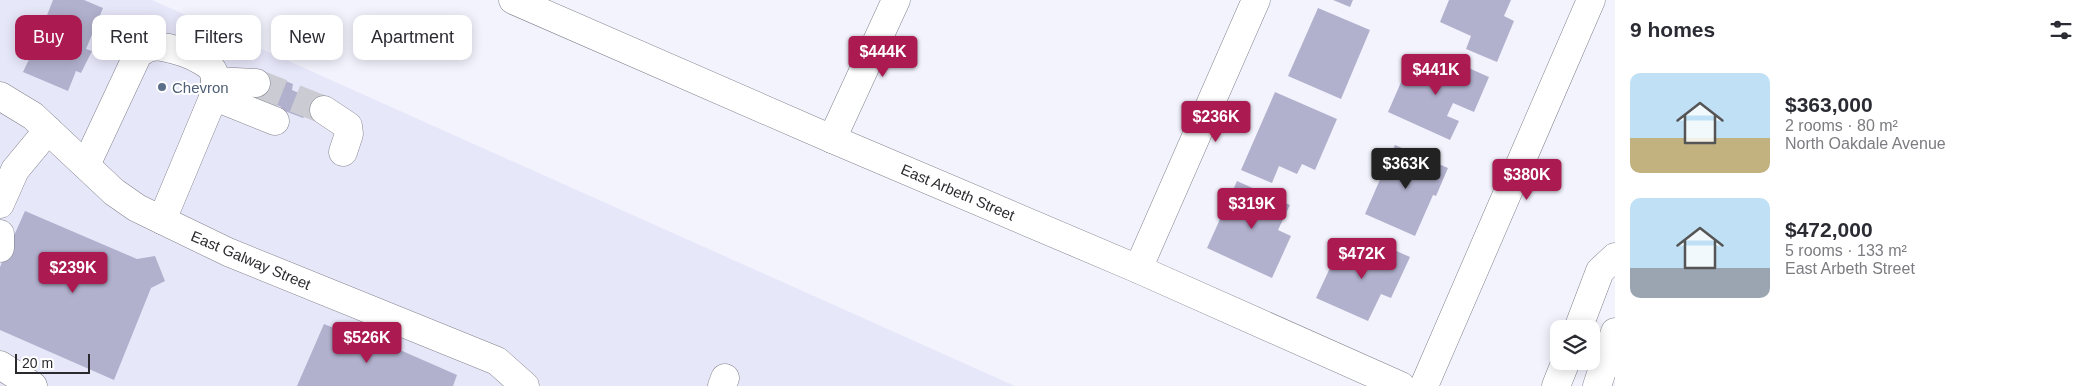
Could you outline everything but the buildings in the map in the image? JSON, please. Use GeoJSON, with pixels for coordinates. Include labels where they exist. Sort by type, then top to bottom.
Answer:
{"type":"FeatureCollection","features":[{"type":"Feature","properties":{"kind":"street","name":"East Arbeth Street"},"geometry":{"type":"LineString","coordinates":[[513,0],[544,7],[832,139],[1138,269],[1401,386]]}},
{"type":"Feature","properties":{"kind":"street"},"geometry":{"type":"LineString","coordinates":[[832,139],[896,0]]}},
{"type":"Feature","properties":{"kind":"street"},"geometry":{"type":"LineString","coordinates":[[1138,269],[1256,0]]}},
{"type":"Feature","properties":{"kind":"street"},"geometry":{"type":"LineString","coordinates":[[1424,386],[1591,0]]}},
{"type":"Feature","properties":{"kind":"street"},"geometry":{"type":"LineString","coordinates":[[86,165],[138,54],[150,47],[164,47],[206,64],[213,71],[214,89],[162,220]]}},
{"type":"Feature","properties":{"kind":"street"},"geometry":{"type":"LineString","coordinates":[[214,89],[256,84]]}},
{"type":"Feature","properties":{"kind":"street"},"geometry":{"type":"LineString","coordinates":[[214,89],[275,121]]}},
{"type":"Feature","properties":{"kind":"street","name":"East Galway Street"},"geometry":{"type":"LineString","coordinates":[[0,96],[33,116],[114,192],[137,208],[228,252],[498,361],[526,386]]}},
{"type":"Feature","properties":{"kind":"street"},"geometry":{"type":"LineString","coordinates":[[324,110],[348,126],[344,152]]}},
{"type":"Feature","properties":{"kind":"street"},"geometry":{"type":"LineString","coordinates":[[0,204],[15,170],[48,130]]}},
{"type":"Feature","properties":{"kind":"street"},"geometry":{"type":"LineString","coordinates":[[0,234],[0,248]]}},
{"type":"Feature","properties":{"kind":"street"},"geometry":{"type":"LineString","coordinates":[[1581,320],[1600,271],[1615,257]]}},
{"type":"Feature","properties":{"kind":"street"},"geometry":{"type":"LineString","coordinates":[[1597,386],[1615,332]]}},
{"type":"Feature","properties":{"kind":"street"},"geometry":{"type":"LineString","coordinates":[[0,365],[33,386]]}},
{"type":"Feature","properties":{"kind":"street"},"geometry":{"type":"LineString","coordinates":[[1556,386],[1562,370]]}},
{"type":"Feature","properties":{"kind":"shaded area"},"geometry":{"type":"Polygon","coordinates":[[[0,0],[152,0],[186,15],[176,15],[176,60],[261,60],[261,49],[271,53],[271,60],[286,60],[1015,386],[0,386],[0,0]]]}},
{"type":"Feature","properties":{"kind":"tunnel"},"geometry":{"type":"LineString","coordinates":[[256,83],[324,110]]}},
{"type":"Feature","properties":{"kind":"place","name":"Chevron"},"geometry":{"type":"Point","coordinates":[162,87]}}]}
